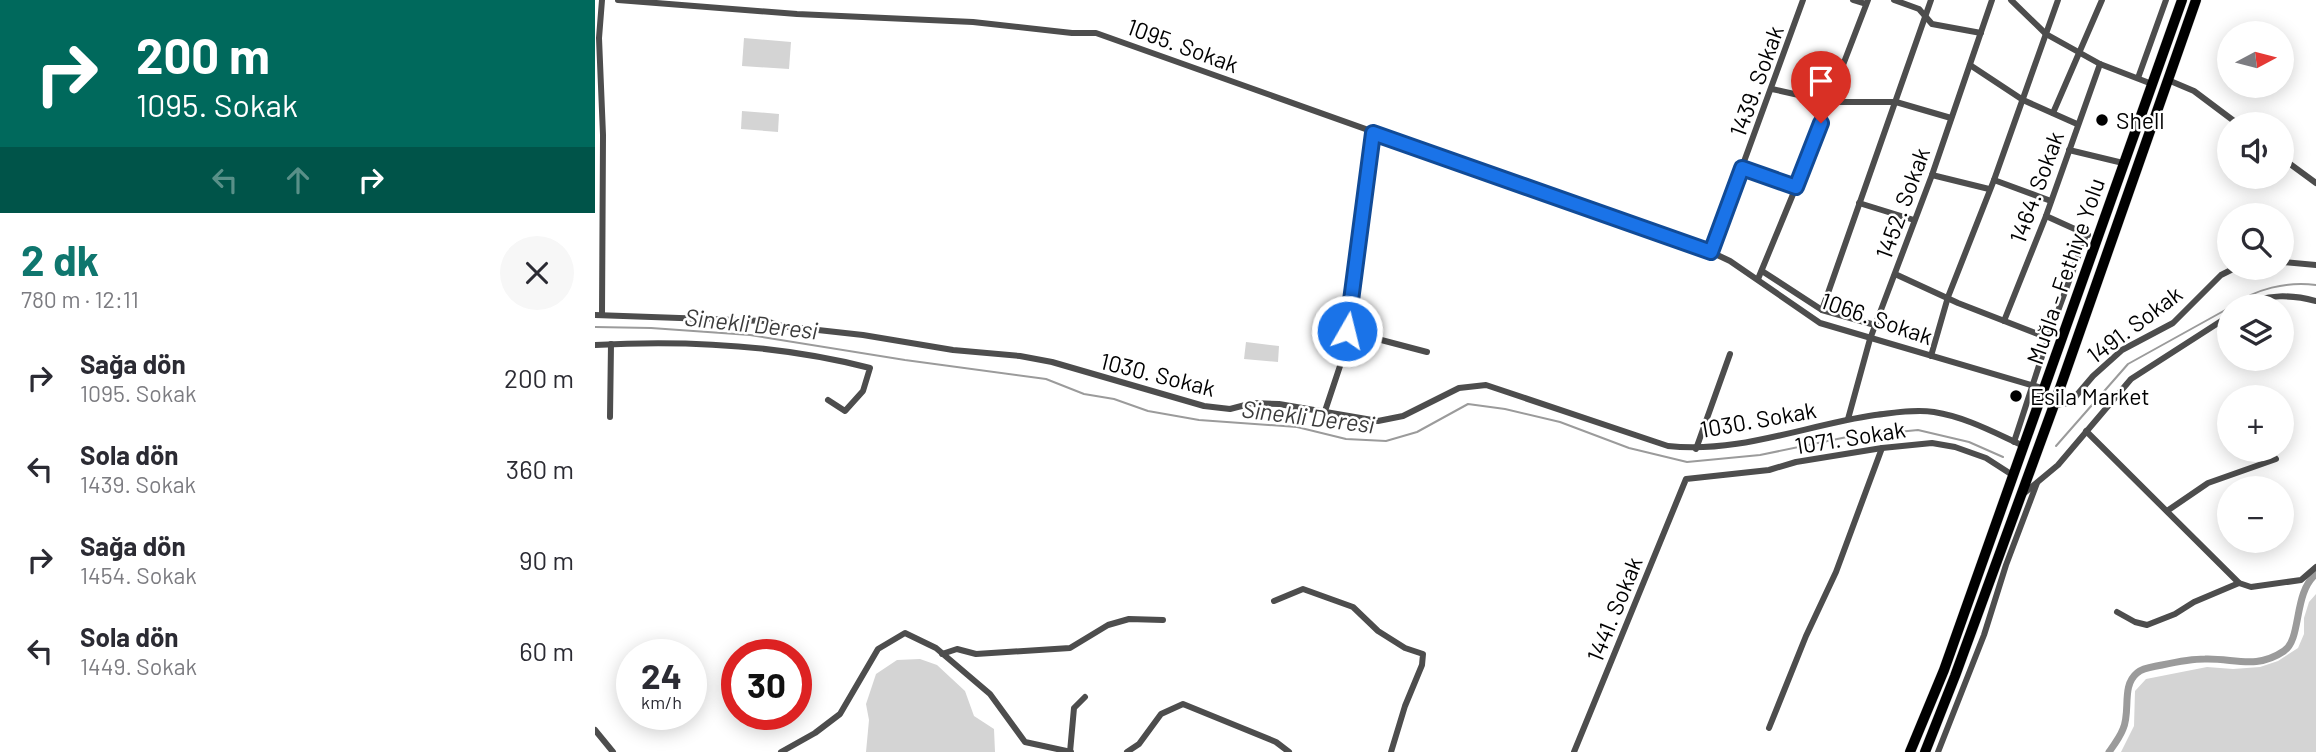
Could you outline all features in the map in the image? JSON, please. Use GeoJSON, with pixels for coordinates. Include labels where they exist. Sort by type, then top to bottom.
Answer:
{"type":"FeatureCollection","features":[{"type":"Feature","properties":{"kind":"highway","name":"Muğla - Fethiye Yolu"},"geometry":{"type":"LineString","coordinates":[[1925,752],[2054,405],[2196,0]]}},
{"type":"Feature","properties":{"kind":"highway","name":"Muğla - Fethiye Yolu"},"geometry":{"type":"LineString","coordinates":[[1910,752],[1944,670],[2014,476],[2045,389],[2091,237],[2123,163],[2180,1]]}},
{"type":"Feature","properties":{"kind":"street"},"geometry":{"type":"LineString","coordinates":[[599,315],[604,185],[597,38],[602,0]]}},
{"type":"Feature","properties":{"kind":"street","name":"1095. Sokak"},"geometry":{"type":"LineString","coordinates":[[618,0],[797,14],[973,22],[1072,33],[1096,33],[1711,252]]}},
{"type":"Feature","properties":{"kind":"street","name":"1439. Sokak"},"geometry":{"type":"LineString","coordinates":[[1711,252],[1803,0]]}},
{"type":"Feature","properties":{"kind":"street"},"geometry":{"type":"LineString","coordinates":[[1758,279],[1867,2],[1853,0]]}},
{"type":"Feature","properties":{"kind":"street"},"geometry":{"type":"LineString","coordinates":[[1893,0],[1919,9],[1932,24],[1980,33]]}},
{"type":"Feature","properties":{"kind":"street"},"geometry":{"type":"LineString","coordinates":[[1822,310],[1931,0]]}},
{"type":"Feature","properties":{"kind":"street","name":"1452. Sokak"},"geometry":{"type":"LineString","coordinates":[[1848,419],[1870,339],[1932,175],[1992,0]]}},
{"type":"Feature","properties":{"kind":"street"},"geometry":{"type":"LineString","coordinates":[[2011,0],[2046,34],[2100,64],[2152,84]]}},
{"type":"Feature","properties":{"kind":"street"},"geometry":{"type":"LineString","coordinates":[[1931,356],[1948,298],[1994,180],[2058,0]]}},
{"type":"Feature","properties":{"kind":"street"},"geometry":{"type":"LineString","coordinates":[[2053,113],[2102,0]]}},
{"type":"Feature","properties":{"kind":"street"},"geometry":{"type":"LineString","coordinates":[[2139,78],[2166,0]]}},
{"type":"Feature","properties":{"kind":"street","name":"1464. Sokak"},"geometry":{"type":"LineString","coordinates":[[2004,321],[2046,216],[2100,64]]}},
{"type":"Feature","properties":{"kind":"street"},"geometry":{"type":"LineString","coordinates":[[1970,65],[2022,100],[2077,124]]}},
{"type":"Feature","properties":{"kind":"street"},"geometry":{"type":"LineString","coordinates":[[2168,80],[2194,91],[2222,112]]}},
{"type":"Feature","properties":{"kind":"street"},"geometry":{"type":"LineString","coordinates":[[1772,89],[1829,102],[1896,102],[1951,118]]}},
{"type":"Feature","properties":{"kind":"street"},"geometry":{"type":"LineString","coordinates":[[1325,411],[1340,366],[1347,331],[1373,133]]}},
{"type":"Feature","properties":{"kind":"street"},"geometry":{"type":"LineString","coordinates":[[595,135],[603,135]]}},
{"type":"Feature","properties":{"kind":"street"},"geometry":{"type":"LineString","coordinates":[[2069,150],[2123,163]]}},
{"type":"Feature","properties":{"kind":"street"},"geometry":{"type":"LineString","coordinates":[[2294,167],[2316,183]]}},
{"type":"Feature","properties":{"kind":"street"},"geometry":{"type":"LineString","coordinates":[[1742,168],[1796,187]]}},
{"type":"Feature","properties":{"kind":"street"},"geometry":{"type":"LineString","coordinates":[[1932,175],[1989,189]]}},
{"type":"Feature","properties":{"kind":"street"},"geometry":{"type":"LineString","coordinates":[[1994,180],[2051,201]]}},
{"type":"Feature","properties":{"kind":"street"},"geometry":{"type":"LineString","coordinates":[[595,186],[604,185]]}},
{"type":"Feature","properties":{"kind":"street"},"geometry":{"type":"LineString","coordinates":[[1859,203],[1914,220]]}},
{"type":"Feature","properties":{"kind":"street"},"geometry":{"type":"LineString","coordinates":[[2014,442],[2048,338],[2091,237],[2046,216]]}},
{"type":"Feature","properties":{"kind":"street","name":"1066. Sokak"},"geometry":{"type":"LineString","coordinates":[[1711,252],[1758,279],[1821,323],[2045,389]]}},
{"type":"Feature","properties":{"kind":"street"},"geometry":{"type":"LineString","coordinates":[[2294,263],[2316,265]]}},
{"type":"Feature","properties":{"kind":"street"},"geometry":{"type":"LineString","coordinates":[[1762,271],[1822,310],[1875,325]]}},
{"type":"Feature","properties":{"kind":"street"},"geometry":{"type":"LineString","coordinates":[[1895,274],[2048,338]]}},
{"type":"Feature","properties":{"kind":"street","name":"1491. Sokak"},"geometry":{"type":"LineString","coordinates":[[2054,405],[2070,403],[2093,376],[2122,350],[2173,323],[2217,279]]}},
{"type":"Feature","properties":{"kind":"street"},"geometry":{"type":"LineString","coordinates":[[2294,298],[2316,301]]}},
{"type":"Feature","properties":{"kind":"street","name":"1030. Sokak"},"geometry":{"type":"LineString","coordinates":[[599,315],[765,321],[782,327],[863,335],[953,350],[1020,356],[1052,362],[1204,406],[1230,409],[1254,403],[1325,411],[1378,421],[1403,416],[1459,388],[1486,384],[1668,446],[1696,449],[1769,438],[1848,419],[1910,410],[1934,412],[1975,424],[2024,446]]}},
{"type":"Feature","properties":{"kind":"street"},"geometry":{"type":"LineString","coordinates":[[2021,496],[2058,465],[2131,379],[2217,324]]}},
{"type":"Feature","properties":{"kind":"street"},"geometry":{"type":"LineString","coordinates":[[1347,331],[1427,352]]}},
{"type":"Feature","properties":{"kind":"street"},"geometry":{"type":"LineString","coordinates":[[595,345],[708,343],[870,368],[863,391],[845,411],[828,400]]}},
{"type":"Feature","properties":{"kind":"street"},"geometry":{"type":"LineString","coordinates":[[610,416],[611,344]]}},
{"type":"Feature","properties":{"kind":"street"},"geometry":{"type":"LineString","coordinates":[[1696,449],[1730,354]]}},
{"type":"Feature","properties":{"kind":"street"},"geometry":{"type":"LineString","coordinates":[[2086,431],[2239,583],[2251,587],[2301,580],[2316,567]]}},
{"type":"Feature","properties":{"kind":"street","name":"1071. Sokak"},"geometry":{"type":"LineString","coordinates":[[1686,479],[1769,470],[1796,462],[1932,443],[1955,447],[1986,458],[2014,476]]}},
{"type":"Feature","properties":{"kind":"street"},"geometry":{"type":"LineString","coordinates":[[1769,728],[1806,636],[1836,572],[1882,448]]}},
{"type":"Feature","properties":{"kind":"street"},"geometry":{"type":"LineString","coordinates":[[2167,511],[2208,483],[2268,462]]}},
{"type":"Feature","properties":{"kind":"street","name":"1441. Sokak"},"geometry":{"type":"LineString","coordinates":[[1574,752],[1686,479]]}},
{"type":"Feature","properties":{"kind":"street"},"geometry":{"type":"LineString","coordinates":[[1938,752],[1985,635],[2006,565],[2037,483]]}},
{"type":"Feature","properties":{"kind":"street"},"geometry":{"type":"LineString","coordinates":[[2117,612],[2147,625],[2239,583]]}},
{"type":"Feature","properties":{"kind":"street"},"geometry":{"type":"LineString","coordinates":[[1274,601],[1303,589],[1353,607],[1378,631],[1405,648],[1423,654],[1422,666],[1405,706],[1391,752]]}},
{"type":"Feature","properties":{"kind":"street"},"geometry":{"type":"LineString","coordinates":[[942,654],[957,649],[976,653],[1070,648],[1108,625],[1129,619],[1163,620]]}},
{"type":"Feature","properties":{"kind":"street"},"geometry":{"type":"LineString","coordinates":[[1972,630],[1985,635]]}},
{"type":"Feature","properties":{"kind":"street"},"geometry":{"type":"LineString","coordinates":[[781,752],[840,715],[878,649],[905,633],[936,648],[990,694],[1025,742],[1071,752],[1074,708],[1085,697]]}},
{"type":"Feature","properties":{"kind":"street"},"geometry":{"type":"LineString","coordinates":[[1127,752],[1139,744],[1161,714],[1183,704],[1276,742],[1289,752]]}},
{"type":"Feature","properties":{"kind":"street"},"geometry":{"type":"LineString","coordinates":[[595,730],[613,752]]}},
{"type":"Feature","properties":{"kind":"shaded area"},"geometry":{"type":"Polygon","coordinates":[[[744,38],[791,42],[789,69],[742,66],[744,38]]]}},
{"type":"Feature","properties":{"kind":"shaded area"},"geometry":{"type":"Polygon","coordinates":[[[742,111],[779,114],[778,132],[741,129],[742,111]]]}},
{"type":"Feature","properties":{"kind":"shaded area"},"geometry":{"type":"Polygon","coordinates":[[[1246,342],[1279,346],[1278,362],[1244,359],[1246,342]]]}},
{"type":"Feature","properties":{"kind":"shaded area"},"geometry":{"type":"Polygon","coordinates":[[[2316,594],[2316,752],[2121,752],[2134,726],[2135,691],[2146,679],[2207,667],[2260,667],[2278,661],[2298,648],[2304,634],[2304,618],[2309,602],[2316,594]]]}},
{"type":"Feature","properties":{"kind":"shaded area"},"geometry":{"type":"Polygon","coordinates":[[[920,659],[937,665],[965,691],[974,716],[994,729],[995,752],[866,752],[869,720],[866,704],[876,674],[897,660],[920,659]]]}},
{"type":"Feature","properties":{"kind":"waterway","name":"Sinekli Deresi"},"geometry":{"type":"LineString","coordinates":[[2254,294],[2294,284],[2316,285]]}},
{"type":"Feature","properties":{"kind":"waterway","name":"Sinekli Deresi"},"geometry":{"type":"LineString","coordinates":[[2056,446],[2128,364],[2217,315]]}},
{"type":"Feature","properties":{"kind":"waterway","name":"Sinekli Deresi"},"geometry":{"type":"LineString","coordinates":[[595,327],[750,335],[1046,379],[1084,394],[1114,399],[1148,411],[1199,420],[1297,427],[1346,439],[1386,441],[1417,432],[1468,404],[1505,409],[1560,422],[1629,448],[1687,462],[1760,455],[1847,437],[1918,430],[1969,442],[2003,457]]}},
{"type":"Feature","properties":{"kind":"waterway"},"geometry":{"type":"LineString","coordinates":[[2109,752],[2123,729],[2129,685],[2137,673],[2189,660],[2254,662],[2274,657],[2290,645],[2304,592],[2316,574]]}},
{"type":"Feature","properties":{"kind":"place","name":"Shell"},"geometry":{"type":"Point","coordinates":[2102,120]}},
{"type":"Feature","properties":{"kind":"place","name":"Esila Market"},"geometry":{"type":"Point","coordinates":[2016,396]}},
{"type":"Feature","properties":{"kind":"route"},"geometry":{"type":"LineString","coordinates":[[1347,331],[1373,133],[1711,252],[1742,168],[1796,187],[1821,123]]}}]}
